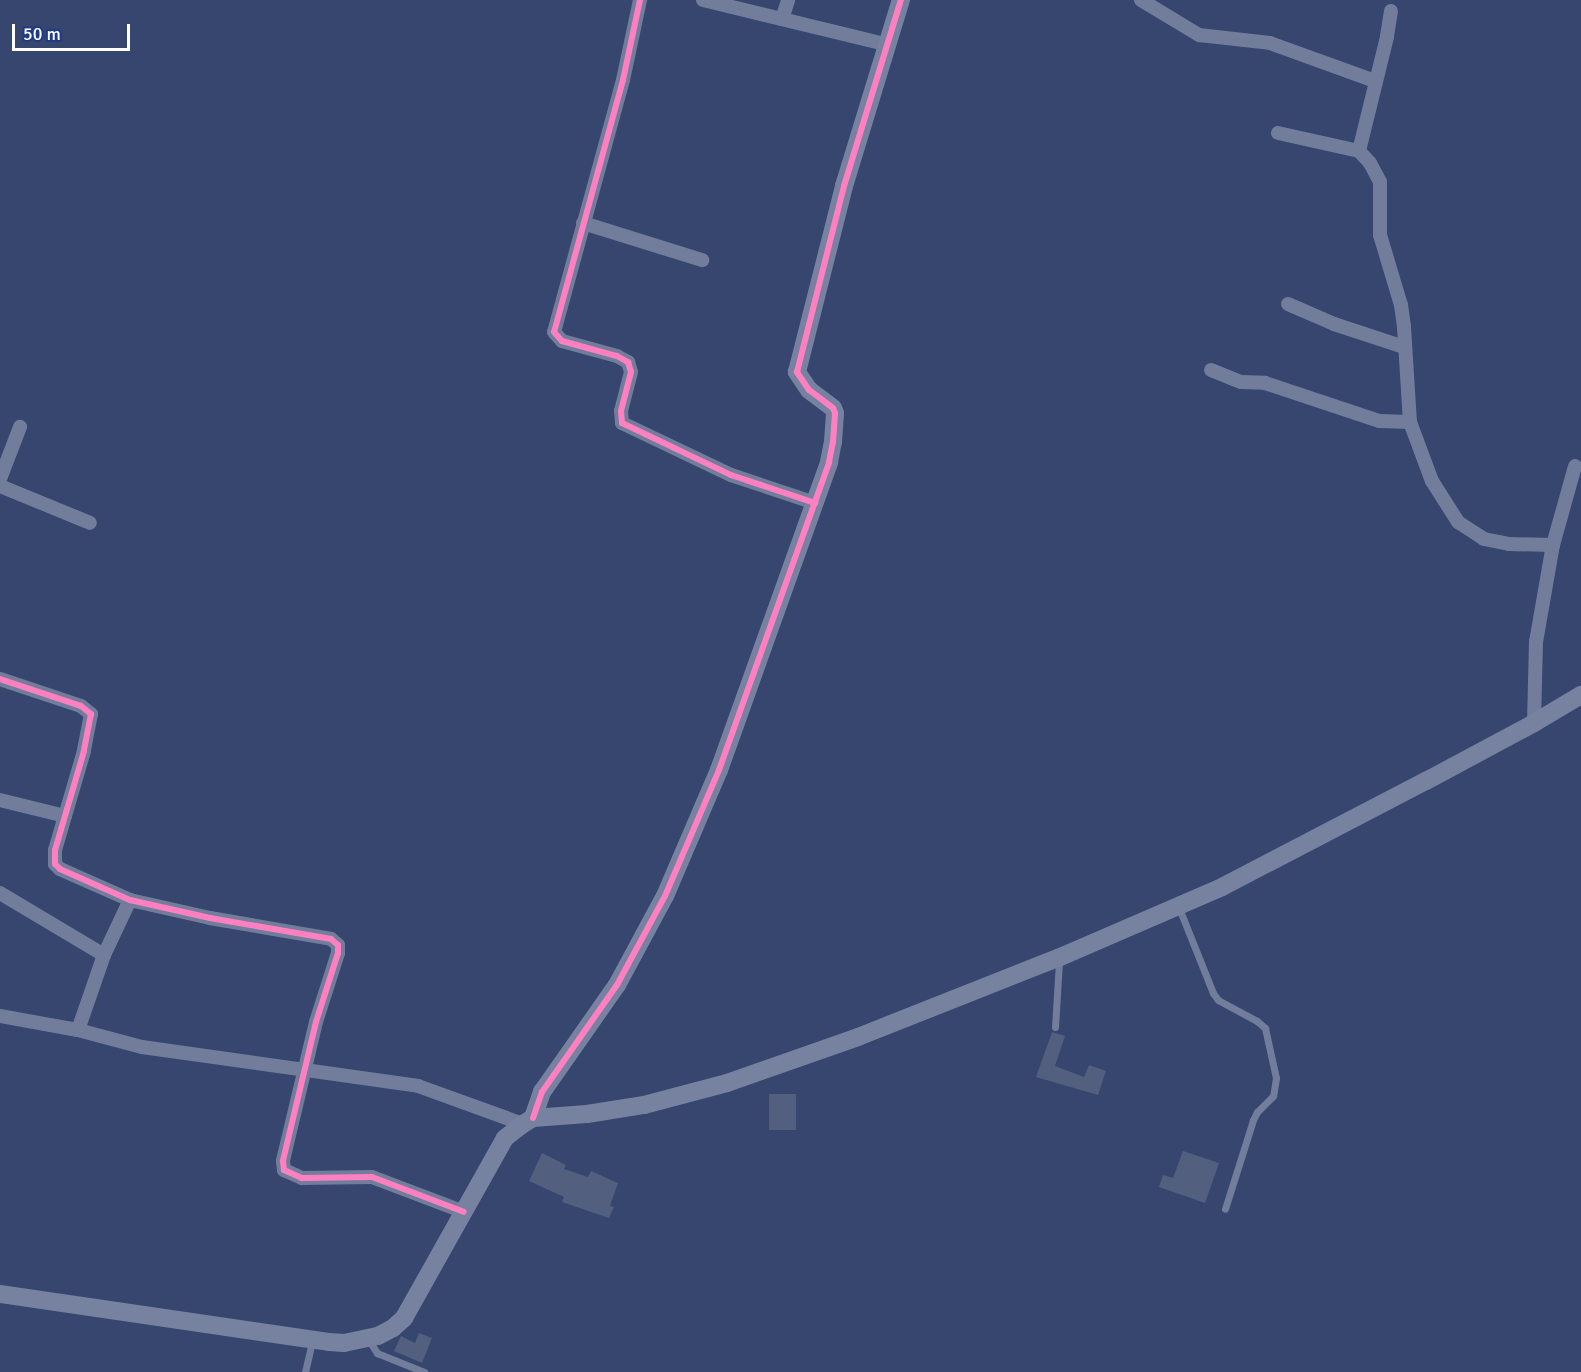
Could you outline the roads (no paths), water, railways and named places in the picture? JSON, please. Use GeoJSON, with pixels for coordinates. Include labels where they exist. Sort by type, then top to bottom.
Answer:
{"type":"FeatureCollection","features":[{"type":"Feature","properties":{"kind":"main road"},"geometry":{"type":"LineString","coordinates":[[0,1294],[344,1343],[368,1339],[393,1328],[404,1318],[505,1138],[528,1121],[542,1092],[617,985],[665,896],[718,770],[815,503],[833,442],[835,413],[833,408],[808,390],[797,372],[841,198],[885,44],[901,0]]}},
{"type":"Feature","properties":{"kind":"main road"},"geometry":{"type":"LineString","coordinates":[[528,1121],[644,1105],[728,1083],[858,1037],[1058,958],[1222,886],[1534,723],[1581,695]]}},
{"type":"Feature","properties":{"kind":"street"},"geometry":{"type":"LineString","coordinates":[[640,0],[623,80],[554,333],[562,341],[617,356],[628,362],[631,372],[621,411],[622,423],[731,475],[815,503]]}},
{"type":"Feature","properties":{"kind":"street"},"geometry":{"type":"LineString","coordinates":[[703,0],[885,44]]}},
{"type":"Feature","properties":{"kind":"street"},"geometry":{"type":"LineString","coordinates":[[782,19],[788,0]]}},
{"type":"Feature","properties":{"kind":"street"},"geometry":{"type":"LineString","coordinates":[[1141,0],[1198,35],[1270,43],[1375,81]]}},
{"type":"Feature","properties":{"kind":"street"},"geometry":{"type":"LineString","coordinates":[[1359,151],[1391,11]]}},
{"type":"Feature","properties":{"kind":"street"},"geometry":{"type":"LineString","coordinates":[[1278,133],[1359,151],[1370,163],[1380,182],[1380,236],[1401,305],[1410,422],[1432,481],[1458,522],[1484,539],[1509,544],[1553,545]]}},
{"type":"Feature","properties":{"kind":"street"},"geometry":{"type":"LineString","coordinates":[[583,223],[702,260]]}},
{"type":"Feature","properties":{"kind":"street"},"geometry":{"type":"LineString","coordinates":[[1288,304],[1334,324],[1404,347]]}},
{"type":"Feature","properties":{"kind":"street"},"geometry":{"type":"LineString","coordinates":[[1211,370],[1241,382],[1264,383],[1379,421],[1410,422]]}},
{"type":"Feature","properties":{"kind":"street"},"geometry":{"type":"LineString","coordinates":[[0,479],[20,428]]}},
{"type":"Feature","properties":{"kind":"street"},"geometry":{"type":"LineString","coordinates":[[1534,723],[1536,642],[1553,545],[1575,466]]}},
{"type":"Feature","properties":{"kind":"street"},"geometry":{"type":"LineString","coordinates":[[0,486],[90,523]]}},
{"type":"Feature","properties":{"kind":"street"},"geometry":{"type":"LineString","coordinates":[[0,679],[81,706],[91,714],[84,750],[55,850],[55,864],[67,873],[130,900],[210,918],[331,939],[338,945],[338,953],[316,1022],[283,1161],[284,1170],[302,1178],[372,1177],[464,1212]]}},
{"type":"Feature","properties":{"kind":"street"},"geometry":{"type":"LineString","coordinates":[[0,800],[65,816]]}},
{"type":"Feature","properties":{"kind":"street"},"geometry":{"type":"LineString","coordinates":[[0,893],[104,955]]}},
{"type":"Feature","properties":{"kind":"street"},"geometry":{"type":"LineString","coordinates":[[78,1030],[104,955],[130,900]]}},
{"type":"Feature","properties":{"kind":"street"},"geometry":{"type":"LineString","coordinates":[[0,1016],[78,1030],[142,1047],[418,1086],[528,1121]]}},
{"type":"Feature","properties":{"kind":"lane"},"geometry":{"type":"LineString","coordinates":[[1178,906],[1213,993],[1224,1004],[1257,1021],[1265,1028],[1276,1078],[1273,1096],[1257,1112],[1253,1120],[1225,1209]]}},
{"type":"Feature","properties":{"kind":"lane"},"geometry":{"type":"LineString","coordinates":[[1055,1027],[1058,958]]}},
{"type":"Feature","properties":{"kind":"lane"},"geometry":{"type":"LineString","coordinates":[[368,1339],[377,1353],[424,1372]]}},
{"type":"Feature","properties":{"kind":"lane"},"geometry":{"type":"LineString","coordinates":[[305,1372],[313,1340]]}}]}
